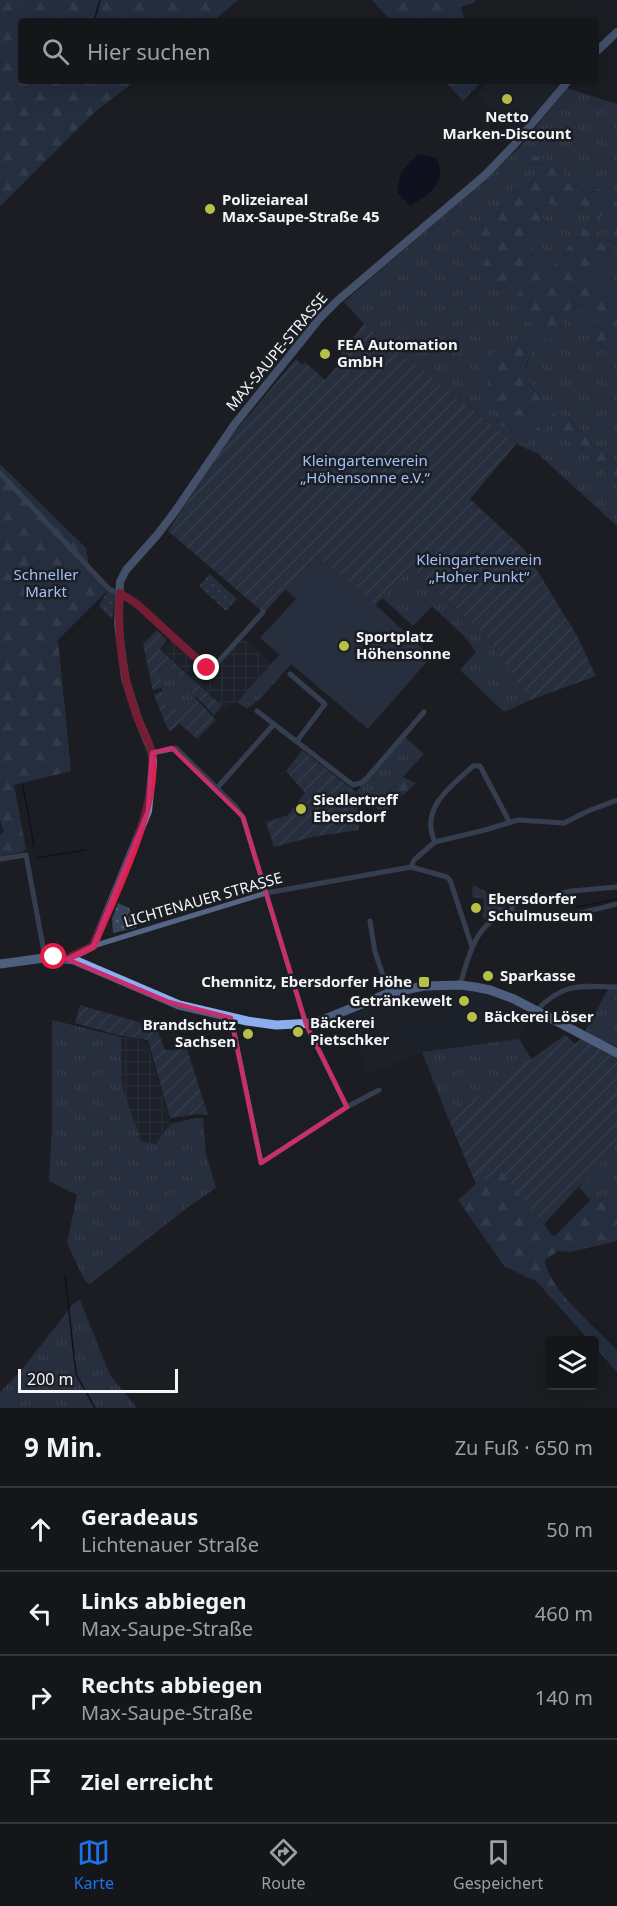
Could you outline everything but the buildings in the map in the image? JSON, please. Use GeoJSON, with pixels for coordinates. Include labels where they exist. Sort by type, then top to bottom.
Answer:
{"type":"FeatureCollection","features":[{"type":"Feature","properties":{"kind":"main road"},"geometry":{"type":"LineString","coordinates":[[0,964],[45,957],[68,958],[169,1002],[231,1018],[276,1025],[306,1024],[328,1019],[389,993],[424,986],[460,985],[490,990],[514,999],[617,1053]]}},
{"type":"Feature","properties":{"kind":"street"},"geometry":{"type":"LineString","coordinates":[[599,49],[617,32]]}},
{"type":"Feature","properties":{"kind":"street","name":"MAX-SAUPE-STRASSE"},"geometry":{"type":"LineString","coordinates":[[93,946],[148,811],[152,753],[125,678],[118,624],[120,582],[126,570],[158,534],[234,425],[320,318],[485,175],[515,144],[565,84]]}},
{"type":"Feature","properties":{"kind":"street"},"geometry":{"type":"LineString","coordinates":[[0,473],[110,589],[137,604],[210,671],[263,612]]}},
{"type":"Feature","properties":{"kind":"street"},"geometry":{"type":"LineString","coordinates":[[290,674],[325,704],[297,741]]}},
{"type":"Feature","properties":{"kind":"street"},"geometry":{"type":"LineString","coordinates":[[257,711],[354,785],[362,783],[424,712]]}},
{"type":"Feature","properties":{"kind":"street"},"geometry":{"type":"LineString","coordinates":[[217,788],[274,724]]}},
{"type":"Feature","properties":{"kind":"street"},"geometry":{"type":"LineString","coordinates":[[152,753],[176,748],[235,806],[243,817],[306,1024],[347,1107]]}},
{"type":"Feature","properties":{"kind":"street"},"geometry":{"type":"LineString","coordinates":[[435,842],[431,834],[430,820],[436,803],[474,766],[480,766],[509,821]]}},
{"type":"Feature","properties":{"kind":"street"},"geometry":{"type":"LineString","coordinates":[[472,947],[452,883],[447,877],[411,867],[414,860],[435,842],[485,830],[509,821],[535,819],[564,823],[617,800]]}},
{"type":"Feature","properties":{"kind":"street"},"geometry":{"type":"LineString","coordinates":[[0,860],[26,855],[45,957]]}},
{"type":"Feature","properties":{"kind":"street","name":"LICHTENAUER STRASSE"},"geometry":{"type":"LineString","coordinates":[[68,958],[93,946],[266,893],[411,867]]}},
{"type":"Feature","properties":{"kind":"street"},"geometry":{"type":"LineString","coordinates":[[512,912],[512,905],[532,900],[572,891],[617,887]]}},
{"type":"Feature","properties":{"kind":"street"},"geometry":{"type":"LineString","coordinates":[[460,985],[472,947],[479,933],[490,922],[512,912],[551,917],[587,912],[617,904]]}},
{"type":"Feature","properties":{"kind":"street"},"geometry":{"type":"LineString","coordinates":[[370,921],[375,952],[389,993]]}},
{"type":"Feature","properties":{"kind":"street"},"geometry":{"type":"LineString","coordinates":[[536,1011],[552,996],[569,987],[617,987]]}},
{"type":"Feature","properties":{"kind":"street"},"geometry":{"type":"LineString","coordinates":[[231,1018],[261,1162],[347,1107],[379,1090]]}},
{"type":"Feature","properties":{"kind":"highlighted area"},"geometry":{"type":"Polygon","coordinates":[[[172,748],[243,817],[306,1024],[347,1107],[261,1163],[231,1018],[169,1002],[67,959],[93,946],[148,811],[152,753],[172,748]]]}},
{"type":"Feature","properties":{"kind":"shaded area"},"geometry":{"type":"Polygon","coordinates":[[[486,84],[553,84],[557,87],[517,137],[477,95],[486,84]]]}},
{"type":"Feature","properties":{"kind":"shaded area"},"geometry":{"type":"Polygon","coordinates":[[[418,154],[436,158],[439,166],[439,181],[430,192],[410,206],[397,192],[401,172],[418,154]]]}},
{"type":"Feature","properties":{"kind":"shaded area"},"geometry":{"type":"Polygon","coordinates":[[[243,638],[271,664],[234,705],[232,703],[226,709],[163,650],[171,640],[210,675],[243,638]]]}},
{"type":"Feature","properties":{"kind":"shaded area"},"geometry":{"type":"Polygon","coordinates":[[[446,982],[534,1006],[519,1039],[422,1052],[369,1073],[344,1016],[446,982]]]}},
{"type":"Feature","properties":{"kind":"shaded area"},"geometry":{"type":"Polygon","coordinates":[[[121,1037],[147,1041],[170,1124],[156,1144],[141,1141],[122,1086],[121,1037]]]}},
{"type":"Feature","properties":{"kind":"green space"},"geometry":{"type":"Polygon","coordinates":[[[0,0],[238,0],[217,18],[18,18],[18,84],[131,84],[95,112],[0,206],[0,0]]]}},
{"type":"Feature","properties":{"kind":"green space"},"geometry":{"type":"Polygon","coordinates":[[[372,0],[475,0],[461,7],[464,18],[388,18],[372,0]]]}},
{"type":"Feature","properties":{"kind":"green space"},"geometry":{"type":"Polygon","coordinates":[[[448,84],[479,84],[463,101],[448,84]]]}},
{"type":"Feature","properties":{"kind":"green space"},"geometry":{"type":"Polygon","coordinates":[[[567,88],[617,104],[617,202],[598,188],[571,185],[564,178],[560,165],[517,156],[531,165],[548,166],[557,187],[514,188],[491,222],[463,230],[493,253],[500,290],[519,279],[529,285],[527,319],[547,333],[554,325],[563,324],[557,319],[572,307],[605,315],[598,347],[617,345],[617,464],[567,417],[553,414],[522,443],[524,445],[551,422],[617,482],[617,526],[538,454],[516,444],[364,324],[344,302],[520,147],[567,88]],[[526,343],[513,353],[496,371],[485,393],[544,401],[528,380],[527,375],[526,369],[534,345],[526,343]]]}},
{"type":"Feature","properties":{"kind":"green space"},"geometry":{"type":"Polygon","coordinates":[[[520,150],[560,165],[564,178],[571,185],[598,188],[617,202],[617,248],[610,240],[607,225],[615,220],[613,212],[603,212],[597,225],[588,213],[541,201],[536,210],[547,224],[530,237],[534,256],[551,268],[584,229],[599,240],[613,256],[590,278],[617,298],[617,345],[598,347],[589,333],[604,315],[572,307],[558,319],[563,325],[560,327],[554,325],[547,332],[553,337],[549,341],[534,333],[534,324],[527,319],[515,316],[517,295],[528,285],[519,279],[500,290],[491,285],[477,271],[493,253],[463,230],[491,222],[514,188],[540,178],[556,186],[545,172],[547,166],[531,165],[516,156],[520,150]]]}},
{"type":"Feature","properties":{"kind":"green space"},"geometry":{"type":"Polygon","coordinates":[[[541,200],[588,213],[597,225],[603,212],[614,212],[615,220],[610,240],[617,248],[617,298],[589,278],[584,230],[551,268],[534,256],[530,237],[547,224],[536,210],[541,200]]]}},
{"type":"Feature","properties":{"kind":"green space","name":"Kleingartenverein „Höhensonne e.V.“"},"geometry":{"type":"Polygon","coordinates":[[[364,324],[516,444],[470,499],[524,549],[576,634],[596,676],[530,700],[492,645],[478,629],[411,567],[376,605],[316,556],[264,613],[168,531],[226,442],[296,359],[302,365],[305,362],[325,380],[339,364],[336,360],[364,324]]]}},
{"type":"Feature","properties":{"kind":"green space"},"geometry":{"type":"Polygon","coordinates":[[[526,343],[535,344],[525,367],[530,385],[544,401],[548,413],[528,417],[490,410],[485,393],[489,381],[481,373],[478,362],[497,351],[507,356],[526,343]]]}},
{"type":"Feature","properties":{"kind":"green space"},"geometry":{"type":"Polygon","coordinates":[[[553,414],[567,417],[617,464],[617,482],[551,422],[524,445],[521,443],[553,414]]]}},
{"type":"Feature","properties":{"kind":"green space"},"geometry":{"type":"Polygon","coordinates":[[[491,418],[531,427],[519,438],[491,418]]]}},
{"type":"Feature","properties":{"kind":"green space","name":"Schneller Markt"},"geometry":{"type":"Polygon","coordinates":[[[0,464],[86,548],[89,568],[109,589],[58,640],[71,771],[14,785],[26,849],[23,852],[0,856],[0,836],[4,831],[0,820],[0,464]]]}},
{"type":"Feature","properties":{"kind":"green space","name":"Sportplatz Höhensonne"},"geometry":{"type":"Polygon","coordinates":[[[316,556],[376,605],[431,657],[368,729],[260,638],[296,599],[285,589],[316,556]]]}},
{"type":"Feature","properties":{"kind":"green space"},"geometry":{"type":"Polygon","coordinates":[[[411,567],[478,629],[492,645],[530,700],[504,712],[460,670],[476,652],[465,637],[432,606],[413,626],[382,598],[411,567]]]}},
{"type":"Feature","properties":{"kind":"green space"},"geometry":{"type":"Polygon","coordinates":[[[210,574],[237,599],[226,611],[199,586],[210,574]]]}},
{"type":"Feature","properties":{"kind":"green space"},"geometry":{"type":"Polygon","coordinates":[[[109,589],[116,592],[112,619],[99,606],[109,589]]]}},
{"type":"Feature","properties":{"kind":"green space"},"geometry":{"type":"Polygon","coordinates":[[[157,630],[167,640],[160,649],[191,678],[187,682],[167,665],[159,669],[163,687],[153,691],[143,644],[157,630]]]}},
{"type":"Feature","properties":{"kind":"green space"},"geometry":{"type":"Polygon","coordinates":[[[280,654],[291,664],[262,697],[247,709],[237,702],[280,654]]]}},
{"type":"Feature","properties":{"kind":"green space"},"geometry":{"type":"Polygon","coordinates":[[[168,664],[187,682],[191,678],[195,681],[191,683],[192,692],[196,696],[183,707],[170,709],[162,691],[159,669],[168,664]]]}},
{"type":"Feature","properties":{"kind":"green space"},"geometry":{"type":"Polygon","coordinates":[[[195,681],[222,706],[214,715],[192,692],[191,683],[195,681]]]}},
{"type":"Feature","properties":{"kind":"green space"},"geometry":{"type":"Polygon","coordinates":[[[162,691],[170,709],[183,707],[194,697],[216,720],[197,739],[179,723],[171,731],[168,730],[154,695],[162,691]]]}},
{"type":"Feature","properties":{"kind":"green space"},"geometry":{"type":"Polygon","coordinates":[[[405,737],[424,754],[375,807],[356,792],[405,737]]]}},
{"type":"Feature","properties":{"kind":"green space"},"geometry":{"type":"Polygon","coordinates":[[[302,750],[356,792],[359,830],[312,837],[274,847],[266,822],[288,815],[305,793],[286,771],[302,750]]]}},
{"type":"Feature","properties":{"kind":"green space"},"geometry":{"type":"Polygon","coordinates":[[[403,777],[416,783],[384,813],[375,807],[403,777]]]}},
{"type":"Feature","properties":{"kind":"green space"},"geometry":{"type":"Polygon","coordinates":[[[473,885],[505,901],[506,907],[486,919],[483,918],[484,899],[472,897],[473,885]]]}},
{"type":"Feature","properties":{"kind":"green space"},"geometry":{"type":"Polygon","coordinates":[[[118,903],[129,908],[136,928],[113,933],[112,919],[118,903]]]}},
{"type":"Feature","properties":{"kind":"green space"},"geometry":{"type":"Polygon","coordinates":[[[608,989],[617,989],[617,1047],[584,1034],[608,989]]]}},
{"type":"Feature","properties":{"kind":"green space"},"geometry":{"type":"Polygon","coordinates":[[[80,1005],[156,1027],[165,1050],[187,1049],[208,1115],[170,1118],[148,1040],[122,1036],[75,1023],[80,1005]]]}},
{"type":"Feature","properties":{"kind":"green space"},"geometry":{"type":"Polygon","coordinates":[[[52,1020],[121,1037],[122,1086],[141,1141],[156,1144],[170,1124],[203,1118],[206,1154],[216,1188],[188,1207],[90,1284],[85,1281],[67,1243],[77,1195],[49,1181],[52,1128],[52,1020]]]}},
{"type":"Feature","properties":{"kind":"green space"},"geometry":{"type":"Polygon","coordinates":[[[565,1035],[575,1044],[581,1039],[617,1058],[617,1142],[544,1224],[502,1173],[476,1184],[448,1118],[565,1035]]]}},
{"type":"Feature","properties":{"kind":"green space"},"geometry":{"type":"Polygon","coordinates":[[[519,1039],[532,1060],[448,1118],[422,1052],[519,1039]]]}},
{"type":"Feature","properties":{"kind":"green space"},"geometry":{"type":"Polygon","coordinates":[[[617,1142],[617,1207],[610,1209],[602,1197],[590,1200],[579,1187],[617,1142]]]}},
{"type":"Feature","properties":{"kind":"green space"},"geometry":{"type":"Polygon","coordinates":[[[502,1172],[554,1237],[590,1200],[602,1196],[610,1208],[617,1207],[617,1241],[570,1252],[558,1251],[545,1260],[548,1271],[564,1295],[617,1350],[617,1372],[599,1352],[599,1336],[585,1336],[536,1281],[505,1267],[458,1200],[476,1184],[502,1172]]]}},
{"type":"Feature","properties":{"kind":"green space"},"geometry":{"type":"Polygon","coordinates":[[[80,1300],[110,1375],[137,1408],[0,1408],[0,1392],[20,1372],[74,1303],[80,1300]]]}},
{"type":"Feature","properties":{"kind":"waterway"},"geometry":{"type":"LineString","coordinates":[[95,18],[100,0]]}},
{"type":"Feature","properties":{"kind":"waterway"},"geometry":{"type":"LineString","coordinates":[[23,786],[34,846]]}},
{"type":"Feature","properties":{"kind":"waterway"},"geometry":{"type":"LineString","coordinates":[[37,858],[85,850]]}},
{"type":"Feature","properties":{"kind":"waterway"},"geometry":{"type":"LineString","coordinates":[[576,907],[617,899]]}},
{"type":"Feature","properties":{"kind":"waterway"},"geometry":{"type":"LineString","coordinates":[[65,1275],[76,1374],[95,1408]]}},
{"type":"Feature","properties":{"kind":"place","name":"Netto Marken-Discount"},"geometry":{"type":"Point","coordinates":[507,99]}},
{"type":"Feature","properties":{"kind":"place","name":"Polizeiareal Max-Saupe-Straße 45"},"geometry":{"type":"Point","coordinates":[210,209]}},
{"type":"Feature","properties":{"kind":"place","name":"FEA Automation GmbH"},"geometry":{"type":"Point","coordinates":[325,354]}},
{"type":"Feature","properties":{"kind":"place","name":"Sportplatz Höhensonne"},"geometry":{"type":"Point","coordinates":[344,646]}},
{"type":"Feature","properties":{"kind":"place","name":"Siedlertreff Ebersdorf"},"geometry":{"type":"Point","coordinates":[301,809]}},
{"type":"Feature","properties":{"kind":"place","name":"Ebersdorfer Schulmuseum"},"geometry":{"type":"Point","coordinates":[476,908]}},
{"type":"Feature","properties":{"kind":"place","name":"Sparkasse"},"geometry":{"type":"Point","coordinates":[488,976]}},
{"type":"Feature","properties":{"kind":"place","name":"Chemnitz, Ebersdorfer Höhe"},"geometry":{"type":"Point","coordinates":[424,982]}},
{"type":"Feature","properties":{"kind":"place","name":"Getränkewelt"},"geometry":{"type":"Point","coordinates":[464,1001]}},
{"type":"Feature","properties":{"kind":"place","name":"Bäckerei Löser"},"geometry":{"type":"Point","coordinates":[472,1017]}},
{"type":"Feature","properties":{"kind":"place","name":"Bäckerei Pietschker"},"geometry":{"type":"Point","coordinates":[298,1032]}},
{"type":"Feature","properties":{"kind":"place","name":"Brandschutz Sachsen"},"geometry":{"type":"Point","coordinates":[248,1034]}},
{"type":"Feature","properties":{"kind":"route"},"geometry":{"type":"LineString","coordinates":[[54,957],[68,958],[93,946],[148,811],[152,753],[125,678],[119,643],[120,593],[137,604],[207,668]]}},
{"type":"Feature","properties":{"kind":"park label","name":"Kleingartenverein „Hoher Punkt“"},"geometry":{"type":"Point","coordinates":[479,568]}}]}
